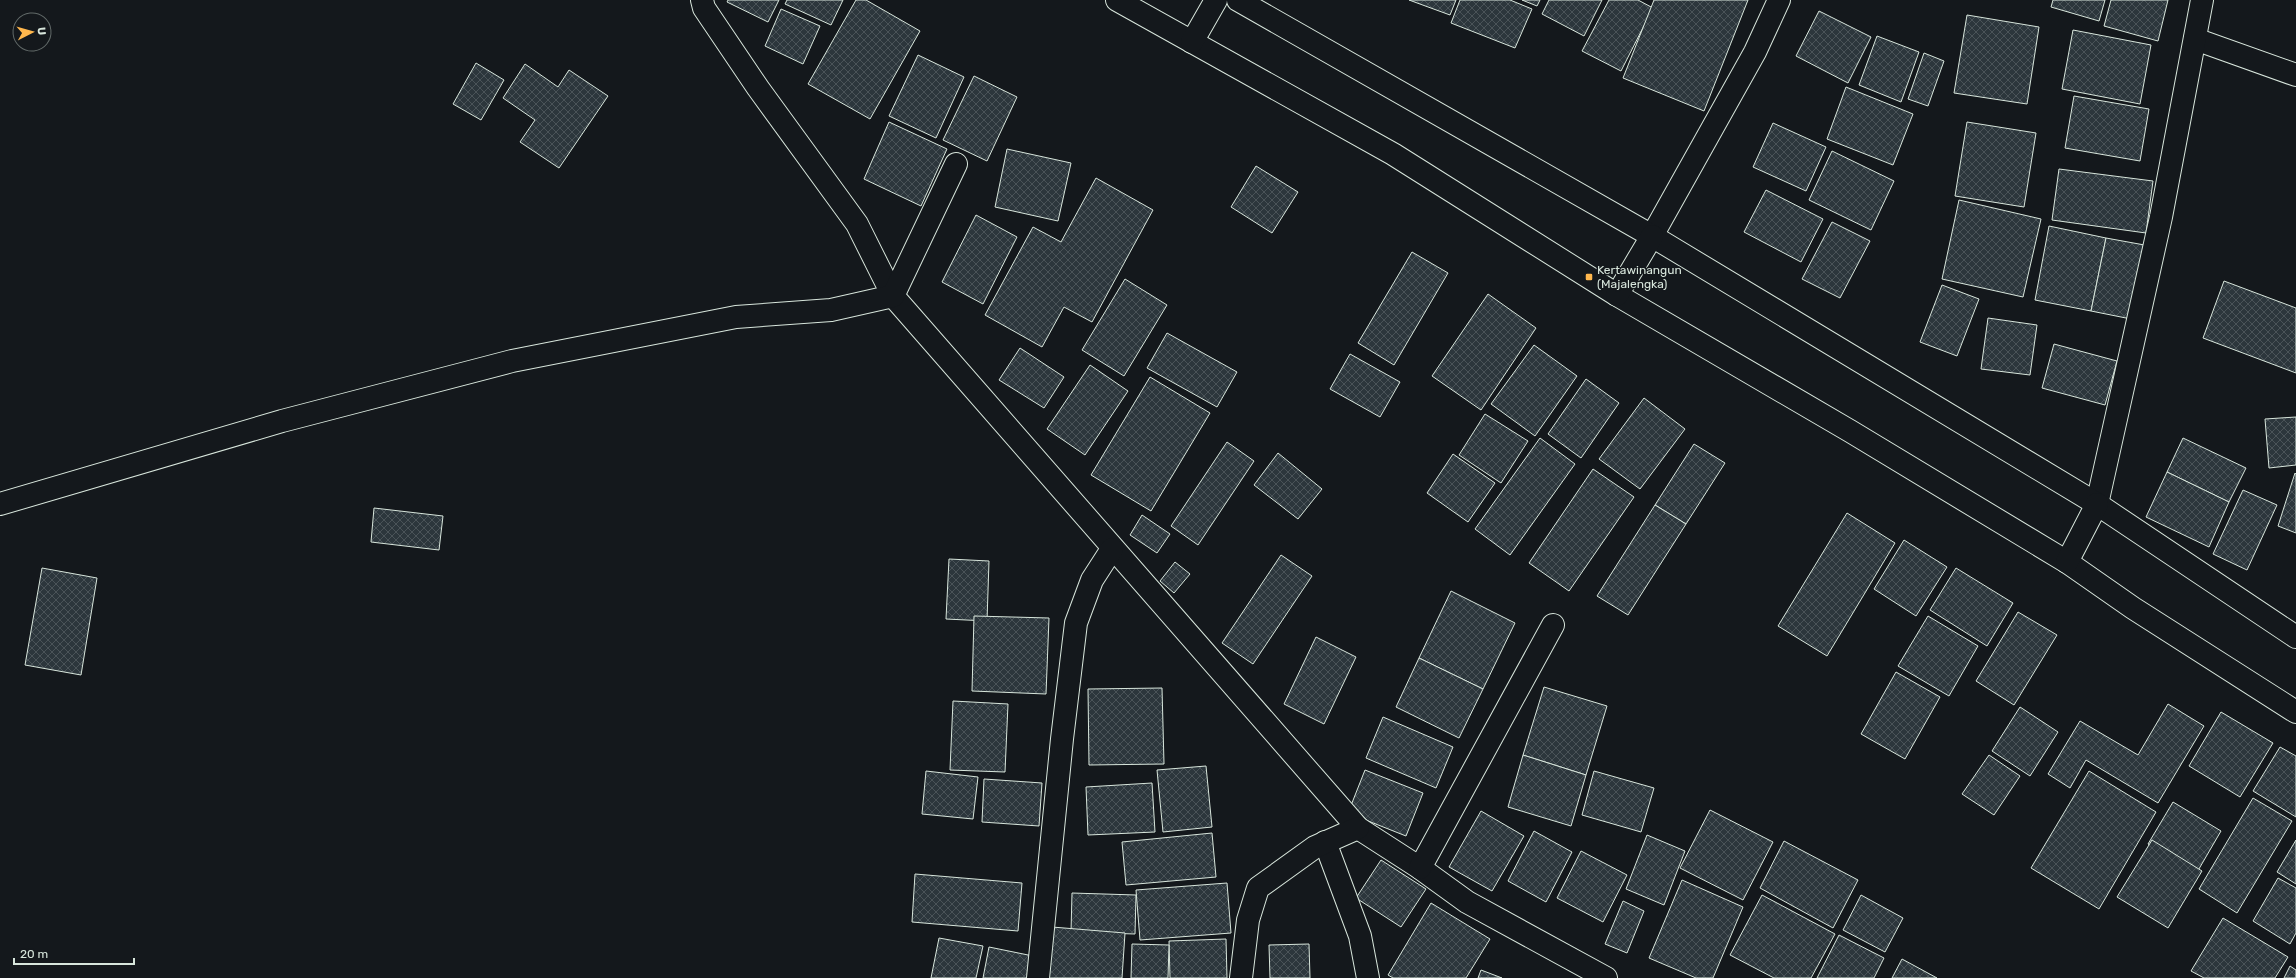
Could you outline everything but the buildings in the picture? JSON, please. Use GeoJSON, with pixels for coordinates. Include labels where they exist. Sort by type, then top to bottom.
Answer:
{"type":"FeatureCollection","features":[{"type":"Feature","properties":{"kind":"street"},"geometry":{"type":"LineString","coordinates":[[702,0],[704,8],[758,88],[857,224],[893,296],[1112,549],[1358,828],[1420,868],[1466,902],[1606,978]]}},
{"type":"Feature","properties":{"kind":"street"},"geometry":{"type":"LineString","coordinates":[[1117,0],[1393,154],[1617,295],[1850,431],[2067,562],[2133,608],[2296,712]]}},
{"type":"Feature","properties":{"kind":"street"},"geometry":{"type":"LineString","coordinates":[[1192,42],[1216,0]]}},
{"type":"Feature","properties":{"kind":"street"},"geometry":{"type":"LineString","coordinates":[[1238,0],[1652,236],[2097,504],[2296,637]]}},
{"type":"Feature","properties":{"kind":"street"},"geometry":{"type":"LineString","coordinates":[[1617,295],[1652,236],[1755,52],[1779,0]]}},
{"type":"Feature","properties":{"kind":"street"},"geometry":{"type":"LineString","coordinates":[[2067,562],[2097,504],[2161,217],[2202,0]]}},
{"type":"Feature","properties":{"kind":"street"},"geometry":{"type":"LineString","coordinates":[[2195,39],[2296,75]]}},
{"type":"Feature","properties":{"kind":"street"},"geometry":{"type":"LineString","coordinates":[[893,296],[956,164]]}},
{"type":"Feature","properties":{"kind":"street"},"geometry":{"type":"LineString","coordinates":[[0,504],[282,421],[512,361],[736,317],[831,310],[893,296]]}},
{"type":"Feature","properties":{"kind":"street"},"geometry":{"type":"LineString","coordinates":[[1038,978],[1062,739],[1076,624],[1092,580],[1112,549]]}},
{"type":"Feature","properties":{"kind":"street"},"geometry":{"type":"LineString","coordinates":[[1420,868],[1553,624]]}},
{"type":"Feature","properties":{"kind":"street"},"geometry":{"type":"LineString","coordinates":[[1241,978],[1248,920],[1258,888],[1320,844],[1358,828]]}},
{"type":"Feature","properties":{"kind":"street"},"geometry":{"type":"LineString","coordinates":[[1320,844],[1360,936],[1368,978]]}},
{"type":"Feature","properties":{"kind":"place","name":"Kertawinangun (Majalengka)"},"geometry":{"type":"Point","coordinates":[1589,277]}}]}
